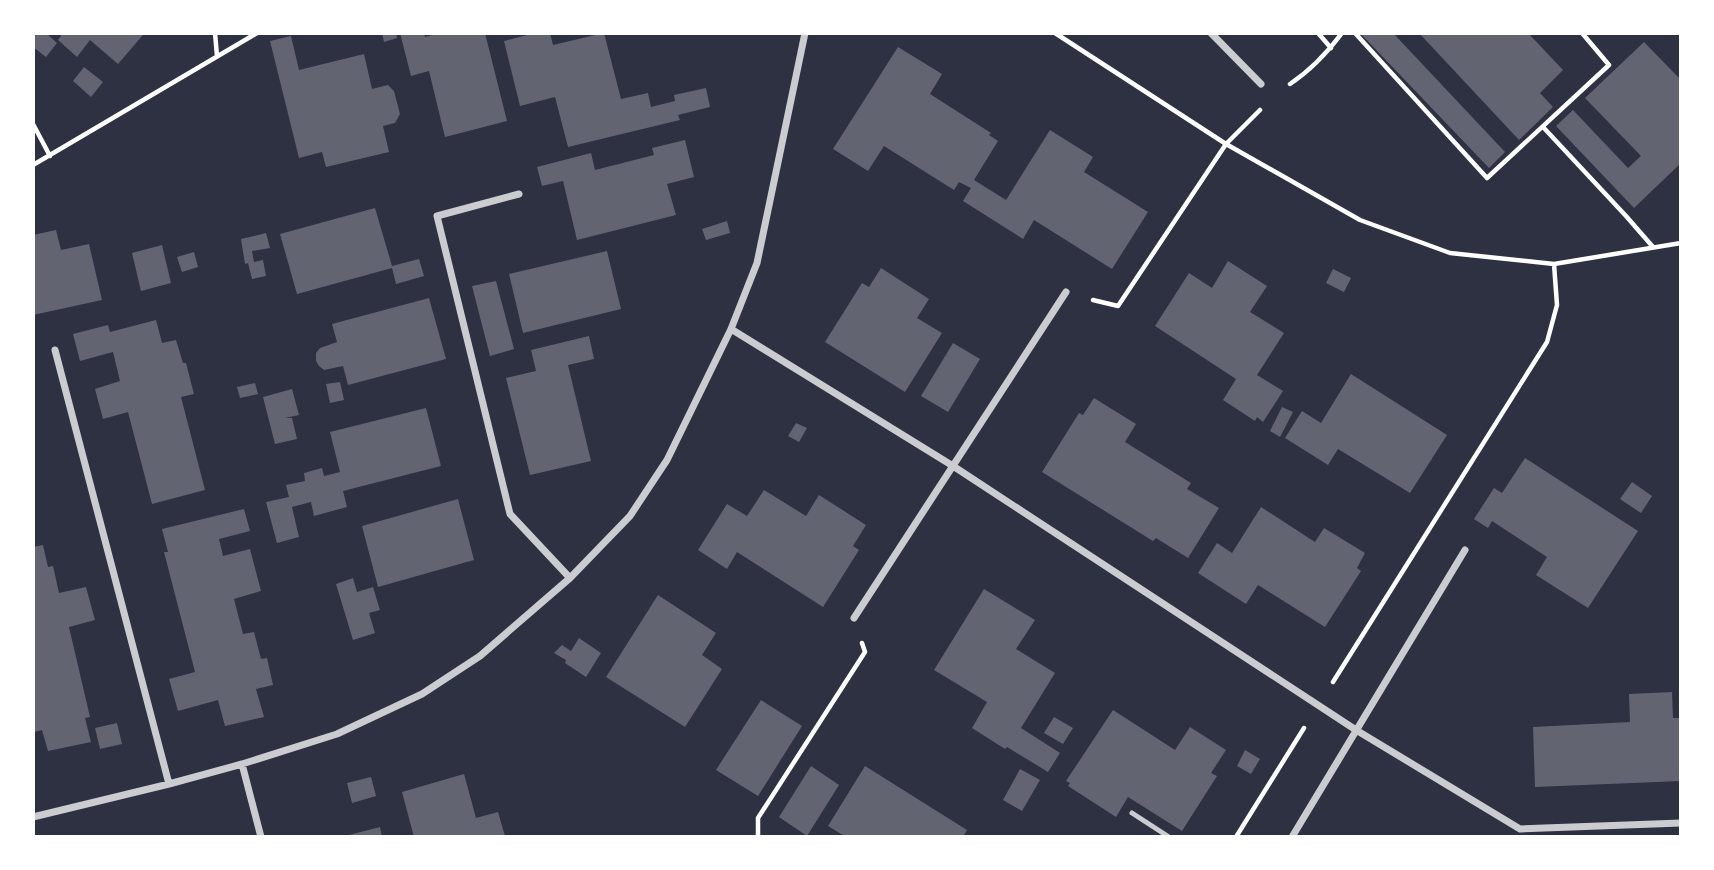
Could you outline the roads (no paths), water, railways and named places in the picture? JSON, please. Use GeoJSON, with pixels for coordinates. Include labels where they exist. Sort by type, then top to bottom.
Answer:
{"type":"FeatureCollection","features":[{"type":"Feature","properties":{"kind":"street"},"geometry":{"type":"LineString","coordinates":[[33,817],[169,784],[337,734],[422,694],[480,656],[570,578],[630,516],[667,460],[731,329],[757,263],[804,33]]}},
{"type":"Feature","properties":{"kind":"street"},"geometry":{"type":"LineString","coordinates":[[1211,33],[1261,84]]}},
{"type":"Feature","properties":{"kind":"street"},"geometry":{"type":"LineString","coordinates":[[519,194],[438,216],[510,514],[570,578]]}},
{"type":"Feature","properties":{"kind":"street"},"geometry":{"type":"LineString","coordinates":[[854,618],[1066,292]]}},
{"type":"Feature","properties":{"kind":"street"},"geometry":{"type":"LineString","coordinates":[[731,329],[953,466],[1356,730],[1520,830],[1681,823]]}},
{"type":"Feature","properties":{"kind":"street"},"geometry":{"type":"LineString","coordinates":[[55,351],[169,784]]}},
{"type":"Feature","properties":{"kind":"street"},"geometry":{"type":"LineString","coordinates":[[1292,837],[1465,550]]}},
{"type":"Feature","properties":{"kind":"street"},"geometry":{"type":"LineString","coordinates":[[242,764],[261,837]]}},
{"type":"Feature","properties":{"kind":"lane"},"geometry":{"type":"LineString","coordinates":[[1132,813],[1169,837]]}}]}
